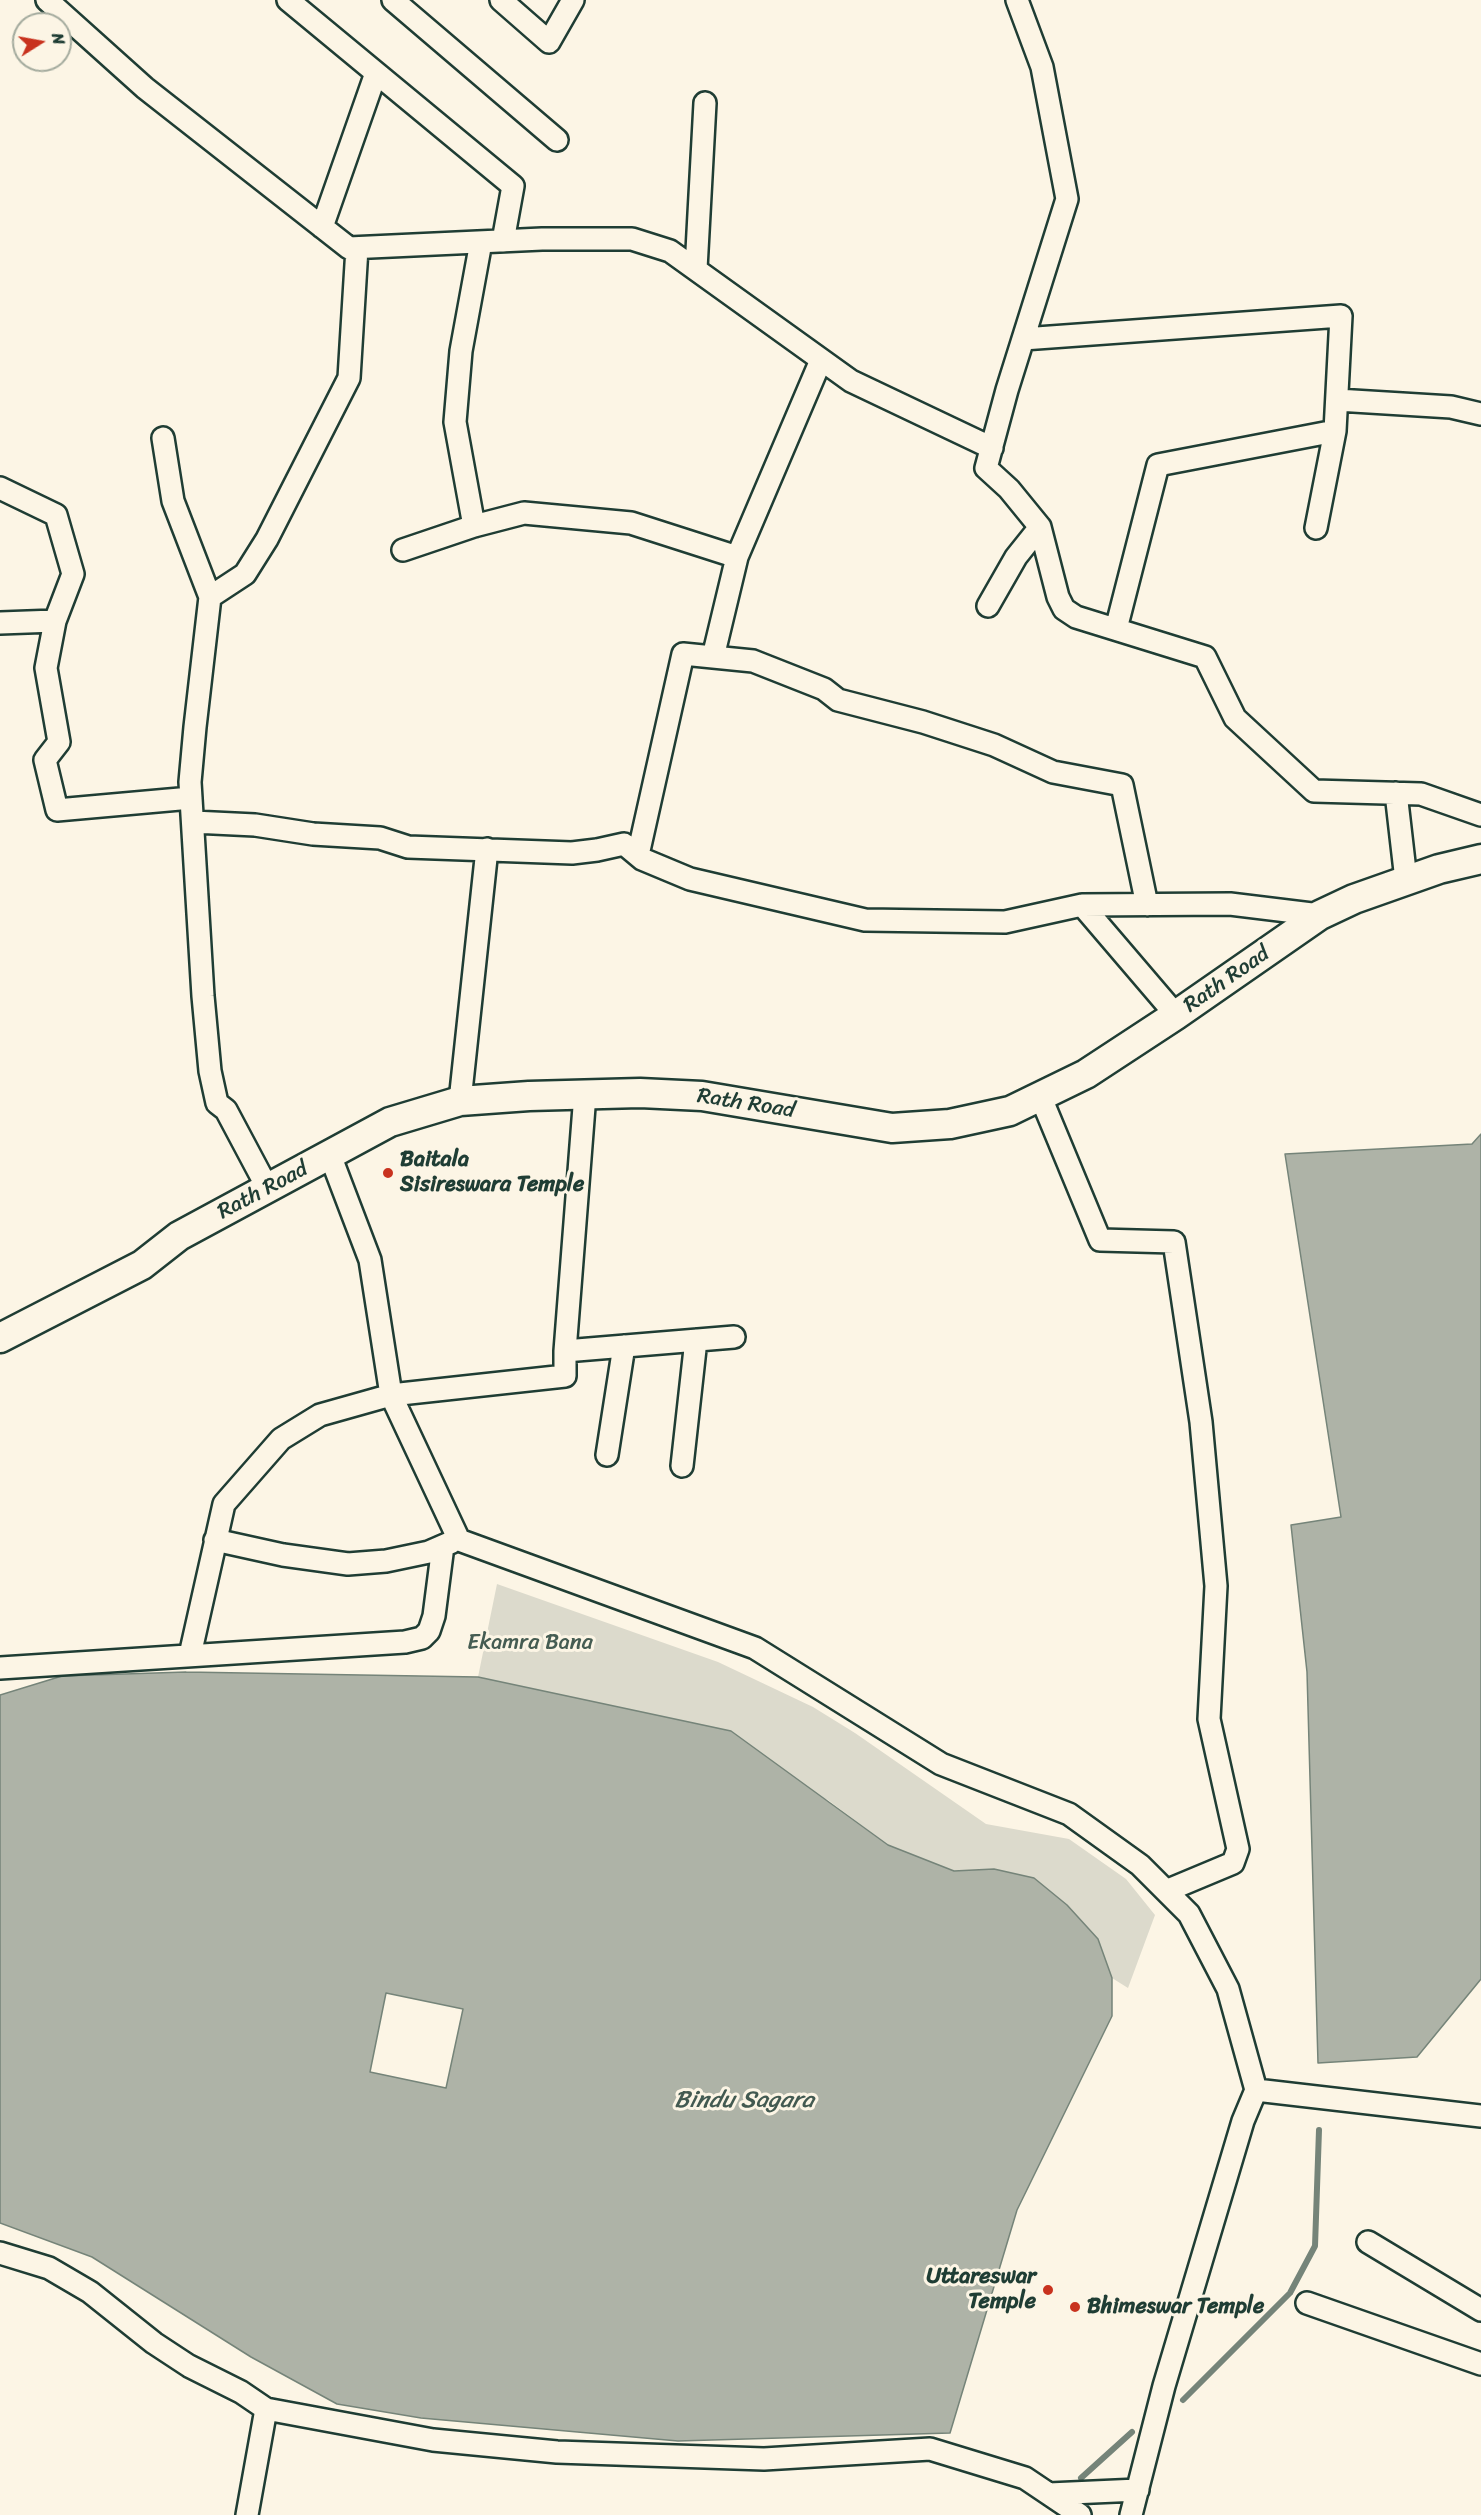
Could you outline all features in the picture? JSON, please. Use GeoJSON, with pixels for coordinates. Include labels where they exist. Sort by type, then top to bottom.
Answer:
{"type":"FeatureCollection","features":[{"type":"Feature","properties":{"kind":"street"},"geometry":{"type":"LineString","coordinates":[[47,0],[145,88],[349,248],[503,241],[632,239],[670,251],[851,381],[992,448]]}},
{"type":"Feature","properties":{"kind":"street"},"geometry":{"type":"LineString","coordinates":[[288,0],[513,186],[503,241]]}},
{"type":"Feature","properties":{"kind":"street"},"geometry":{"type":"LineString","coordinates":[[393,0],[557,141]]}},
{"type":"Feature","properties":{"kind":"street"},"geometry":{"type":"LineString","coordinates":[[501,0],[549,42],[573,0]]}},
{"type":"Feature","properties":{"kind":"street"},"geometry":{"type":"LineString","coordinates":[[1017,0],[1042,67],[1067,199],[986,468],[1009,489],[1040,527],[1058,597],[1064,609],[1076,617],[1205,657],[1235,718],[1314,791],[1421,794],[1481,815]]}},
{"type":"Feature","properties":{"kind":"street"},"geometry":{"type":"LineString","coordinates":[[322,227],[376,73]]}},
{"type":"Feature","properties":{"kind":"street"},"geometry":{"type":"LineString","coordinates":[[696,269],[705,104]]}},
{"type":"Feature","properties":{"kind":"street"},"geometry":{"type":"LineString","coordinates":[[474,526],[455,422],[461,351],[481,242]]}},
{"type":"Feature","properties":{"kind":"street"},"geometry":{"type":"LineString","coordinates":[[210,597],[245,574],[267,540],[349,378],[357,248]]}},
{"type":"Feature","properties":{"kind":"street"},"geometry":{"type":"LineString","coordinates":[[1023,339],[1341,316],[1335,431],[1316,528]]}},
{"type":"Feature","properties":{"kind":"street"},"geometry":{"type":"LineString","coordinates":[[713,657],[737,557],[821,360]]}},
{"type":"Feature","properties":{"kind":"street"},"geometry":{"type":"LineString","coordinates":[[1337,400],[1451,407],[1481,414]]}},
{"type":"Feature","properties":{"kind":"street"},"geometry":{"type":"LineString","coordinates":[[1116,629],[1158,465],[1335,431]]}},
{"type":"Feature","properties":{"kind":"street"},"geometry":{"type":"LineString","coordinates":[[163,438],[173,501],[210,597],[190,782],[203,996],[210,1071],[217,1103],[226,1110],[268,1189]]}},
{"type":"Feature","properties":{"kind":"street"},"geometry":{"type":"LineString","coordinates":[[0,488],[56,515],[73,574],[55,621],[46,668],[59,742],[45,760],[57,810],[191,798]]}},
{"type":"Feature","properties":{"kind":"street"},"geometry":{"type":"LineString","coordinates":[[403,550],[474,526],[524,513],[631,523],[737,557]]}},
{"type":"Feature","properties":{"kind":"street"},"geometry":{"type":"LineString","coordinates":[[988,606],[1016,557],[1040,527]]}},
{"type":"Feature","properties":{"kind":"street"},"geometry":{"type":"LineString","coordinates":[[0,623],[55,621]]}},
{"type":"Feature","properties":{"kind":"street"},"geometry":{"type":"LineString","coordinates":[[638,855],[682,654],[753,661],[824,689],[838,700],[923,722],[994,745],[1053,772],[1122,785],[1147,904]]}},
{"type":"Feature","properties":{"kind":"street"},"geometry":{"type":"LineString","coordinates":[[1396,793],[1406,880]]}},
{"type":"Feature","properties":{"kind":"street"},"geometry":{"type":"LineString","coordinates":[[193,822],[255,825],[313,834],[380,838],[408,847],[572,853],[624,844],[638,855],[690,879],[865,920],[1005,922],[1082,905],[1147,904],[1230,904],[1320,915]]}},
{"type":"Feature","properties":{"kind":"street"},"geometry":{"type":"LineString","coordinates":[[460,1101],[487,849]]}},
{"type":"Feature","properties":{"kind":"street","name":"Rath Road"},"geometry":{"type":"LineString","coordinates":[[0,1338],[142,1265],[179,1236],[390,1122],[460,1101],[585,1094],[640,1093],[702,1096],[892,1128],[950,1124],[1010,1111],[1086,1074],[1320,915],[1353,898],[1481,859]]}},
{"type":"Feature","properties":{"kind":"street"},"geometry":{"type":"LineString","coordinates":[[1082,905],[1176,1015]]}},
{"type":"Feature","properties":{"kind":"street"},"geometry":{"type":"LineString","coordinates":[[190,1655],[224,1504],[281,1439],[320,1414],[391,1395],[566,1376],[565,1351],[585,1094]]}},
{"type":"Feature","properties":{"kind":"street"},"geometry":{"type":"LineString","coordinates":[[1046,1095],[1044,1105],[1100,1240],[1174,1242],[1201,1422],[1216,1586],[1209,1719],[1238,1849],[1233,1863],[1166,1891]]}},
{"type":"Feature","properties":{"kind":"street"},"geometry":{"type":"LineString","coordinates":[[0,1668],[405,1642],[422,1638],[429,1631],[451,1543],[391,1395],[370,1260],[330,1155]]}},
{"type":"Feature","properties":{"kind":"street"},"geometry":{"type":"LineString","coordinates":[[565,1351],[734,1337]]}},
{"type":"Feature","properties":{"kind":"street"},"geometry":{"type":"LineString","coordinates":[[681,1466],[696,1340]]}},
{"type":"Feature","properties":{"kind":"street"},"geometry":{"type":"LineString","coordinates":[[607,1455],[624,1346]]}},
{"type":"Feature","properties":{"kind":"street"},"geometry":{"type":"LineString","coordinates":[[215,1540],[283,1555],[348,1564],[386,1561],[429,1552],[451,1543],[754,1648],[941,1764],[1069,1814],[1140,1865],[1189,1914],[1228,1989],[1256,2090],[1239,2132],[1164,2386],[1131,2515]]}},
{"type":"Feature","properties":{"kind":"street"},"geometry":{"type":"LineString","coordinates":[[1256,2090],[1481,2116]]}},
{"type":"Feature","properties":{"kind":"street"},"geometry":{"type":"LineString","coordinates":[[1368,2242],[1481,2310]]}},
{"type":"Feature","properties":{"kind":"street"},"geometry":{"type":"LineString","coordinates":[[0,2253],[49,2268],[90,2292],[154,2343],[189,2366],[241,2392],[266,2409],[433,2440],[557,2452],[764,2459],[930,2449],[1024,2478],[1080,2515]]}},
{"type":"Feature","properties":{"kind":"street"},"geometry":{"type":"LineString","coordinates":[[1307,2303],[1481,2364]]}},
{"type":"Feature","properties":{"kind":"street"},"geometry":{"type":"LineString","coordinates":[[247,2515],[266,2409]]}},
{"type":"Feature","properties":{"kind":"street"},"geometry":{"type":"LineString","coordinates":[[1049,2494],[1138,2490]]}},
{"type":"Feature","properties":{"kind":"green space","name":"Ekamra Bana"},"geometry":{"type":"Polygon","coordinates":[[[497,1584],[718,1662],[813,1707],[855,1733],[986,1824],[1069,1839],[1126,1879],[1155,1915],[1128,1988],[1112,1978],[1098,1939],[994,1869],[954,1871],[888,1845],[828,1800],[478,1677],[497,1584]]]}},
{"type":"Feature","properties":{"kind":"water"},"geometry":{"type":"Polygon","coordinates":[[[1481,1134],[1481,1979],[1417,2057],[1318,2063],[1307,1672],[1291,1525],[1341,1517],[1285,1154],[1472,1144],[1481,1134]]]}},
{"type":"Feature","properties":{"kind":"water","name":"Bindu Sagara"},"geometry":{"type":"Polygon","coordinates":[[[186,1672],[478,1677],[731,1731],[888,1845],[954,1871],[994,1869],[1034,1878],[1067,1905],[1098,1939],[1112,1978],[1112,2016],[1017,2210],[950,2433],[678,2441],[421,2418],[337,2404],[251,2357],[92,2257],[0,2223],[0,1695],[62,1676],[186,1672]],[[386,1993],[370,2072],[446,2088],[463,2009],[386,1993]]]}},
{"type":"Feature","properties":{"kind":"waterway"},"geometry":{"type":"LineString","coordinates":[[1183,2400],[1290,2293],[1315,2246],[1319,2130]]}},
{"type":"Feature","properties":{"kind":"waterway"},"geometry":{"type":"LineString","coordinates":[[1081,2478],[1132,2432]]}},
{"type":"Feature","properties":{"kind":"place","name":"Baitala Sisireswara Temple"},"geometry":{"type":"Point","coordinates":[388,1173]}},
{"type":"Feature","properties":{"kind":"place","name":"Uttareswar Temple"},"geometry":{"type":"Point","coordinates":[1048,2290]}},
{"type":"Feature","properties":{"kind":"place","name":"Bhimeswar Temple"},"geometry":{"type":"Point","coordinates":[1075,2307]}}]}
